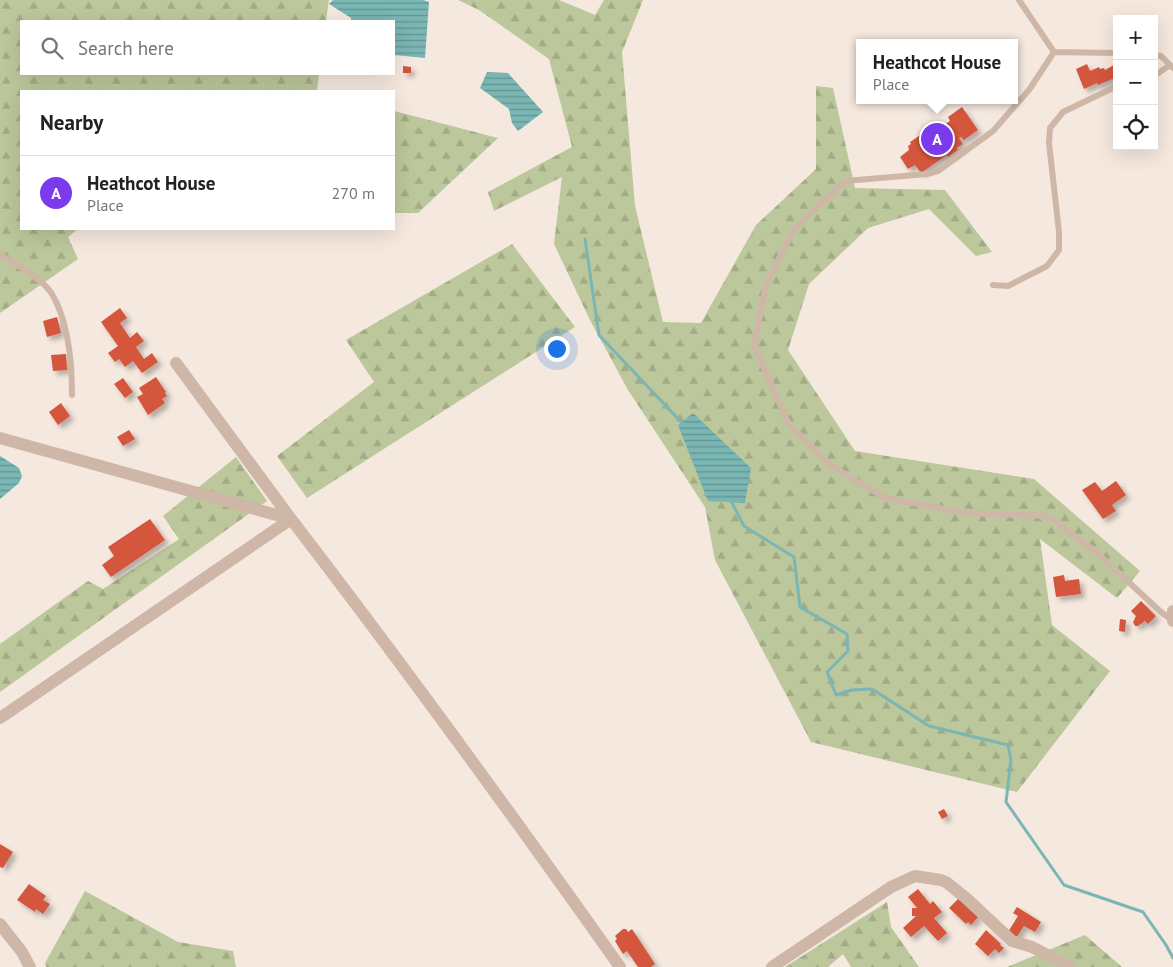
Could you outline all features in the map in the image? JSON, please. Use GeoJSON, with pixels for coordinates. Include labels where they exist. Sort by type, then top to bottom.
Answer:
{"type":"FeatureCollection","features":[{"type":"Feature","properties":{"kind":"street"},"geometry":{"type":"LineString","coordinates":[[176,363],[539,853],[620,967]]}},
{"type":"Feature","properties":{"kind":"street"},"geometry":{"type":"LineString","coordinates":[[0,438],[291,519]]}},
{"type":"Feature","properties":{"kind":"street"},"geometry":{"type":"LineString","coordinates":[[0,718],[291,519]]}},
{"type":"Feature","properties":{"kind":"street"},"geometry":{"type":"LineString","coordinates":[[1173,611],[1173,621]]}},
{"type":"Feature","properties":{"kind":"street"},"geometry":{"type":"LineString","coordinates":[[772,967],[891,887],[915,876],[946,882],[966,898],[1012,942],[1032,947],[1071,967]]}},
{"type":"Feature","properties":{"kind":"street"},"geometry":{"type":"LineString","coordinates":[[0,924],[22,952],[30,967]]}},
{"type":"Feature","properties":{"kind":"lane"},"geometry":{"type":"LineString","coordinates":[[1019,0],[1054,52]]}},
{"type":"Feature","properties":{"kind":"lane"},"geometry":{"type":"LineString","coordinates":[[1054,52],[1113,53]]}},
{"type":"Feature","properties":{"kind":"lane"},"geometry":{"type":"LineString","coordinates":[[1018,103],[1029,90],[1054,52]]}},
{"type":"Feature","properties":{"kind":"lane"},"geometry":{"type":"LineString","coordinates":[[1158,56],[1172,66],[1158,74]]}},
{"type":"Feature","properties":{"kind":"lane"},"geometry":{"type":"LineString","coordinates":[[993,285],[1008,286],[1047,266],[1059,250],[1060,232],[1049,143],[1050,128],[1063,112],[1113,88]]}},
{"type":"Feature","properties":{"kind":"lane"},"geometry":{"type":"LineString","coordinates":[[1017,104],[994,131],[938,171],[927,174],[845,181],[794,229],[766,285],[754,345],[788,423],[830,465],[884,498],[966,513],[1048,516],[1096,552],[1173,621]]}},
{"type":"Feature","properties":{"kind":"lane"},"geometry":{"type":"LineString","coordinates":[[0,255],[19,265],[52,294],[66,332],[70,358],[72,395]]}},
{"type":"Feature","properties":{"kind":"green space"},"geometry":{"type":"Polygon","coordinates":[[[0,0],[329,0],[326,20],[20,20],[20,75],[319,75],[317,90],[20,90],[20,230],[77,230],[68,237],[78,259],[0,313],[0,0]]]}},
{"type":"Feature","properties":{"kind":"green space"},"geometry":{"type":"Polygon","coordinates":[[[458,0],[559,0],[595,15],[604,0],[643,0],[622,52],[635,206],[663,322],[701,323],[756,225],[816,169],[816,86],[833,88],[855,188],[945,190],[992,252],[976,256],[929,209],[868,228],[809,284],[788,350],[855,451],[1034,479],[1140,571],[1117,598],[1040,539],[1052,625],[1110,671],[1017,792],[811,742],[715,560],[705,507],[628,390],[590,320],[554,244],[562,177],[494,211],[488,192],[572,147],[549,59],[479,10],[458,0]]]}},
{"type":"Feature","properties":{"kind":"green space"},"geometry":{"type":"Polygon","coordinates":[[[395,111],[498,138],[418,213],[395,213],[395,111]]]}},
{"type":"Feature","properties":{"kind":"green space"},"geometry":{"type":"Polygon","coordinates":[[[512,244],[575,327],[307,498],[277,456],[374,382],[346,340],[512,244]]]}},
{"type":"Feature","properties":{"kind":"green space"},"geometry":{"type":"Polygon","coordinates":[[[236,457],[267,501],[0,692],[0,644],[88,581],[103,589],[179,539],[163,516],[236,457]]]}},
{"type":"Feature","properties":{"kind":"green space"},"geometry":{"type":"Polygon","coordinates":[[[85,891],[178,942],[233,951],[236,967],[46,967],[45,963],[85,891]]]}},
{"type":"Feature","properties":{"kind":"green space"},"geometry":{"type":"Polygon","coordinates":[[[887,902],[891,927],[919,967],[851,967],[843,954],[828,967],[785,967],[887,902]]]}},
{"type":"Feature","properties":{"kind":"green space"},"geometry":{"type":"Polygon","coordinates":[[[1085,935],[1122,967],[1007,967],[1085,935]]]}},
{"type":"Feature","properties":{"kind":"water"},"geometry":{"type":"Polygon","coordinates":[[[333,0],[423,0],[429,2],[425,58],[395,55],[395,20],[351,20],[351,18],[329,4],[333,0]]]}},
{"type":"Feature","properties":{"kind":"water"},"geometry":{"type":"Polygon","coordinates":[[[487,72],[508,73],[543,112],[518,131],[512,123],[509,109],[480,88],[487,72]]]}},
{"type":"Feature","properties":{"kind":"water"},"geometry":{"type":"Polygon","coordinates":[[[693,413],[751,468],[745,503],[708,501],[678,425],[693,413]]]}},
{"type":"Feature","properties":{"kind":"water"},"geometry":{"type":"Polygon","coordinates":[[[0,456],[19,468],[22,476],[19,483],[0,499],[0,456]]]}},
{"type":"Feature","properties":{"kind":"building"},"geometry":{"type":"Polygon","coordinates":[[[1087,64],[1090,71],[1099,67],[1105,70],[1113,66],[1113,79],[1084,89],[1076,69],[1087,64]]]}},
{"type":"Feature","properties":{"kind":"building"},"geometry":{"type":"Polygon","coordinates":[[[403,66],[411,67],[411,73],[403,73],[403,66]]]}},
{"type":"Feature","properties":{"kind":"building"},"geometry":{"type":"Polygon","coordinates":[[[962,107],[978,130],[964,140],[961,137],[959,138],[963,144],[957,148],[958,150],[948,157],[947,155],[921,173],[915,165],[908,169],[900,157],[909,150],[910,142],[935,125],[938,129],[950,121],[948,117],[962,107]]]}},
{"type":"Feature","properties":{"kind":"building"},"geometry":{"type":"Polygon","coordinates":[[[120,308],[127,318],[120,323],[130,338],[137,332],[144,341],[136,347],[144,359],[152,353],[158,362],[142,373],[133,361],[125,367],[119,359],[115,362],[108,353],[118,346],[101,322],[120,308]]]}},
{"type":"Feature","properties":{"kind":"building"},"geometry":{"type":"Polygon","coordinates":[[[57,317],[61,333],[47,337],[43,321],[57,317]]]}},
{"type":"Feature","properties":{"kind":"building"},"geometry":{"type":"Polygon","coordinates":[[[66,354],[67,370],[53,371],[51,355],[66,354]]]}},
{"type":"Feature","properties":{"kind":"building"},"geometry":{"type":"Polygon","coordinates":[[[156,377],[167,396],[162,399],[165,403],[148,415],[137,397],[143,394],[139,388],[156,377]]]}},
{"type":"Feature","properties":{"kind":"building"},"geometry":{"type":"Polygon","coordinates":[[[123,378],[133,392],[125,398],[114,384],[123,378]]]}},
{"type":"Feature","properties":{"kind":"building"},"geometry":{"type":"Polygon","coordinates":[[[61,403],[70,416],[58,425],[49,412],[61,403]]]}},
{"type":"Feature","properties":{"kind":"building"},"geometry":{"type":"Polygon","coordinates":[[[129,430],[135,439],[123,446],[117,437],[129,430]]]}},
{"type":"Feature","properties":{"kind":"building"},"geometry":{"type":"Polygon","coordinates":[[[1116,481],[1126,495],[1112,505],[1116,511],[1103,519],[1082,490],[1095,482],[1102,491],[1116,481]]]}},
{"type":"Feature","properties":{"kind":"building"},"geometry":{"type":"Polygon","coordinates":[[[150,519],[165,540],[111,577],[102,565],[114,556],[108,547],[150,519]]]}},
{"type":"Feature","properties":{"kind":"building"},"geometry":{"type":"Polygon","coordinates":[[[1064,575],[1065,581],[1079,579],[1081,594],[1056,597],[1053,577],[1064,575]]]}},
{"type":"Feature","properties":{"kind":"building"},"geometry":{"type":"Polygon","coordinates":[[[1141,601],[1156,616],[1148,624],[1145,621],[1135,626],[1133,622],[1136,616],[1131,611],[1141,601]]]}},
{"type":"Feature","properties":{"kind":"building"},"geometry":{"type":"Polygon","coordinates":[[[1120,619],[1126,620],[1125,632],[1119,631],[1120,619]]]}},
{"type":"Feature","properties":{"kind":"building"},"geometry":{"type":"Polygon","coordinates":[[[944,809],[948,816],[942,819],[938,812],[944,809]]]}},
{"type":"Feature","properties":{"kind":"building"},"geometry":{"type":"Polygon","coordinates":[[[0,844],[13,852],[3,868],[0,867],[0,844]]]}},
{"type":"Feature","properties":{"kind":"building"},"geometry":{"type":"Polygon","coordinates":[[[29,884],[46,896],[43,900],[50,904],[43,914],[36,909],[35,912],[17,900],[29,884]]]}},
{"type":"Feature","properties":{"kind":"building"},"geometry":{"type":"Polygon","coordinates":[[[918,889],[930,904],[933,901],[942,912],[934,918],[947,933],[938,941],[924,926],[911,937],[903,928],[916,916],[912,916],[912,908],[917,908],[908,897],[918,889]]]}},
{"type":"Feature","properties":{"kind":"building"},"geometry":{"type":"Polygon","coordinates":[[[960,897],[979,916],[971,925],[968,922],[966,924],[949,908],[960,897]]]}},
{"type":"Feature","properties":{"kind":"building"},"geometry":{"type":"Polygon","coordinates":[[[1017,907],[1041,922],[1035,932],[1024,926],[1016,938],[1008,932],[1018,916],[1013,913],[1017,907]]]}},
{"type":"Feature","properties":{"kind":"building"},"geometry":{"type":"Polygon","coordinates":[[[623,929],[626,929],[628,932],[632,929],[655,964],[651,967],[638,967],[627,951],[623,954],[615,941],[617,939],[615,936],[623,929]]]}},
{"type":"Feature","properties":{"kind":"building"},"geometry":{"type":"Polygon","coordinates":[[[986,930],[1004,948],[999,953],[995,949],[988,956],[975,944],[986,930]]]}},
{"type":"Feature","properties":{"kind":"waterway"},"geometry":{"type":"LineString","coordinates":[[585,239],[599,335],[683,424]]}},
{"type":"Feature","properties":{"kind":"waterway"},"geometry":{"type":"LineString","coordinates":[[730,499],[744,526],[794,557],[800,607],[847,634],[848,651],[827,672],[836,695],[852,690],[872,689],[929,726],[1008,745],[1011,760],[1006,802],[1064,885],[1143,912],[1173,958]]}},
{"type":"Feature","properties":{"kind":"place","name":"Heathcot House"},"geometry":{"type":"Point","coordinates":[937,139]}}]}
